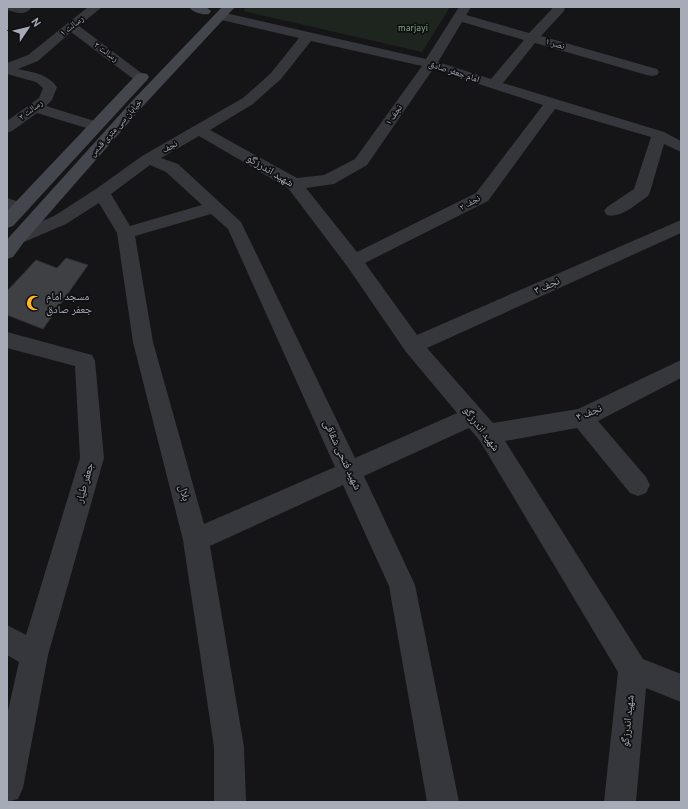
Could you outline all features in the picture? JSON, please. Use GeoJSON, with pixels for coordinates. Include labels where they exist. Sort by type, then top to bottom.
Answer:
{"type":"FeatureCollection","features":[{"type":"Feature","properties":{"kind":"main road"},"geometry":{"type":"LineString","coordinates":[[194,24],[212,9]]}},
{"type":"Feature","properties":{"kind":"main road","name":"خیابان سی متری قدس"},"geometry":{"type":"LineString","coordinates":[[7,253],[18,238],[143,98],[212,9]]}},
{"type":"Feature","properties":{"kind":"main road","name":"خیابان سی متری قدس"},"geometry":{"type":"LineString","coordinates":[[7,222],[14,206],[96,126],[152,66]]}},
{"type":"Feature","properties":{"kind":"street"},"geometry":{"type":"LineString","coordinates":[[9,7],[25,9]]}},
{"type":"Feature","properties":{"kind":"street","name":"رسالت ۱"},"geometry":{"type":"LineString","coordinates":[[7,69],[33,58],[96,7]]}},
{"type":"Feature","properties":{"kind":"street"},"geometry":{"type":"LineString","coordinates":[[494,85],[559,7]]}},
{"type":"Feature","properties":{"kind":"street","name":"امام جعفر صادق"},"geometry":{"type":"LineString","coordinates":[[212,9],[307,37],[430,64],[552,103],[660,135],[681,147]]}},
{"type":"Feature","properties":{"kind":"street","name":"نصر ۱"},"geometry":{"type":"LineString","coordinates":[[462,12],[532,38],[652,72]]}},
{"type":"Feature","properties":{"kind":"street","name":"نجف ۱"},"geometry":{"type":"LineString","coordinates":[[294,184],[328,180],[361,162],[430,64],[462,12]]}},
{"type":"Feature","properties":{"kind":"street","name":"رسالت ۲"},"geometry":{"type":"LineString","coordinates":[[71,26],[141,78]]}},
{"type":"Feature","properties":{"kind":"street","name":"نجف"},"geometry":{"type":"LineString","coordinates":[[18,238],[60,220],[102,193],[148,159],[248,101],[276,76],[307,37]]}},
{"type":"Feature","properties":{"kind":"street","name":"رسالت ۳"},"geometry":{"type":"LineString","coordinates":[[7,69],[41,79],[50,87],[45,100],[7,128]]}},
{"type":"Feature","properties":{"kind":"street","name":"نجف ۲"},"geometry":{"type":"LineString","coordinates":[[354,261],[482,197],[552,103]]}},
{"type":"Feature","properties":{"kind":"street"},"geometry":{"type":"LineString","coordinates":[[35,107],[96,126]]}},
{"type":"Feature","properties":{"kind":"street","name":"شهید اندرزگو"},"geometry":{"type":"LineString","coordinates":[[199,130],[294,184],[354,261],[413,346],[488,434],[633,669],[620,802]]}},
{"type":"Feature","properties":{"kind":"street"},"geometry":{"type":"LineString","coordinates":[[613,212],[642,192],[660,135]]}},
{"type":"Feature","properties":{"kind":"street","name":"شهید فتحی شقاقی"},"geometry":{"type":"LineString","coordinates":[[148,159],[172,168],[235,226],[402,585],[443,802]]}},
{"type":"Feature","properties":{"kind":"street","name":"بلال"},"geometry":{"type":"LineString","coordinates":[[102,193],[126,233],[143,342],[196,540],[229,747],[230,802]]}},
{"type":"Feature","properties":{"kind":"street"},"geometry":{"type":"LineString","coordinates":[[126,233],[215,207]]}},
{"type":"Feature","properties":{"kind":"street","name":"نجف ۳"},"geometry":{"type":"LineString","coordinates":[[413,346],[681,226]]}},
{"type":"Feature","properties":{"kind":"street","name":"جعفر طیار"},"geometry":{"type":"LineString","coordinates":[[7,340],[85,361],[92,458],[34,655]]}},
{"type":"Feature","properties":{"kind":"street","name":"نجف ۴"},"geometry":{"type":"LineString","coordinates":[[488,434],[582,418],[681,368]]}},
{"type":"Feature","properties":{"kind":"street"},"geometry":{"type":"LineString","coordinates":[[196,540],[473,416]]}},
{"type":"Feature","properties":{"kind":"street"},"geometry":{"type":"LineString","coordinates":[[582,418],[638,485]]}},
{"type":"Feature","properties":{"kind":"street"},"geometry":{"type":"LineString","coordinates":[[7,639],[34,655],[7,788]]}},
{"type":"Feature","properties":{"kind":"street"},"geometry":{"type":"LineString","coordinates":[[633,669],[681,688]]}},
{"type":"Feature","properties":{"kind":"green space","name":"marjayi"},"geometry":{"type":"Polygon","coordinates":[[[246,7],[450,7],[422,52],[243,11],[246,7]]]}},
{"type":"Feature","properties":{"kind":"building","name":"مسجد امام جعفر صادق"},"geometry":{"type":"Polygon","coordinates":[[[66,258],[88,265],[43,329],[7,315],[7,291],[36,260],[57,268],[66,258]]]}},
{"type":"Feature","properties":{"kind":"place","name":"مسجد امام جعفر صادق"},"geometry":{"type":"Point","coordinates":[34,303]}}]}
